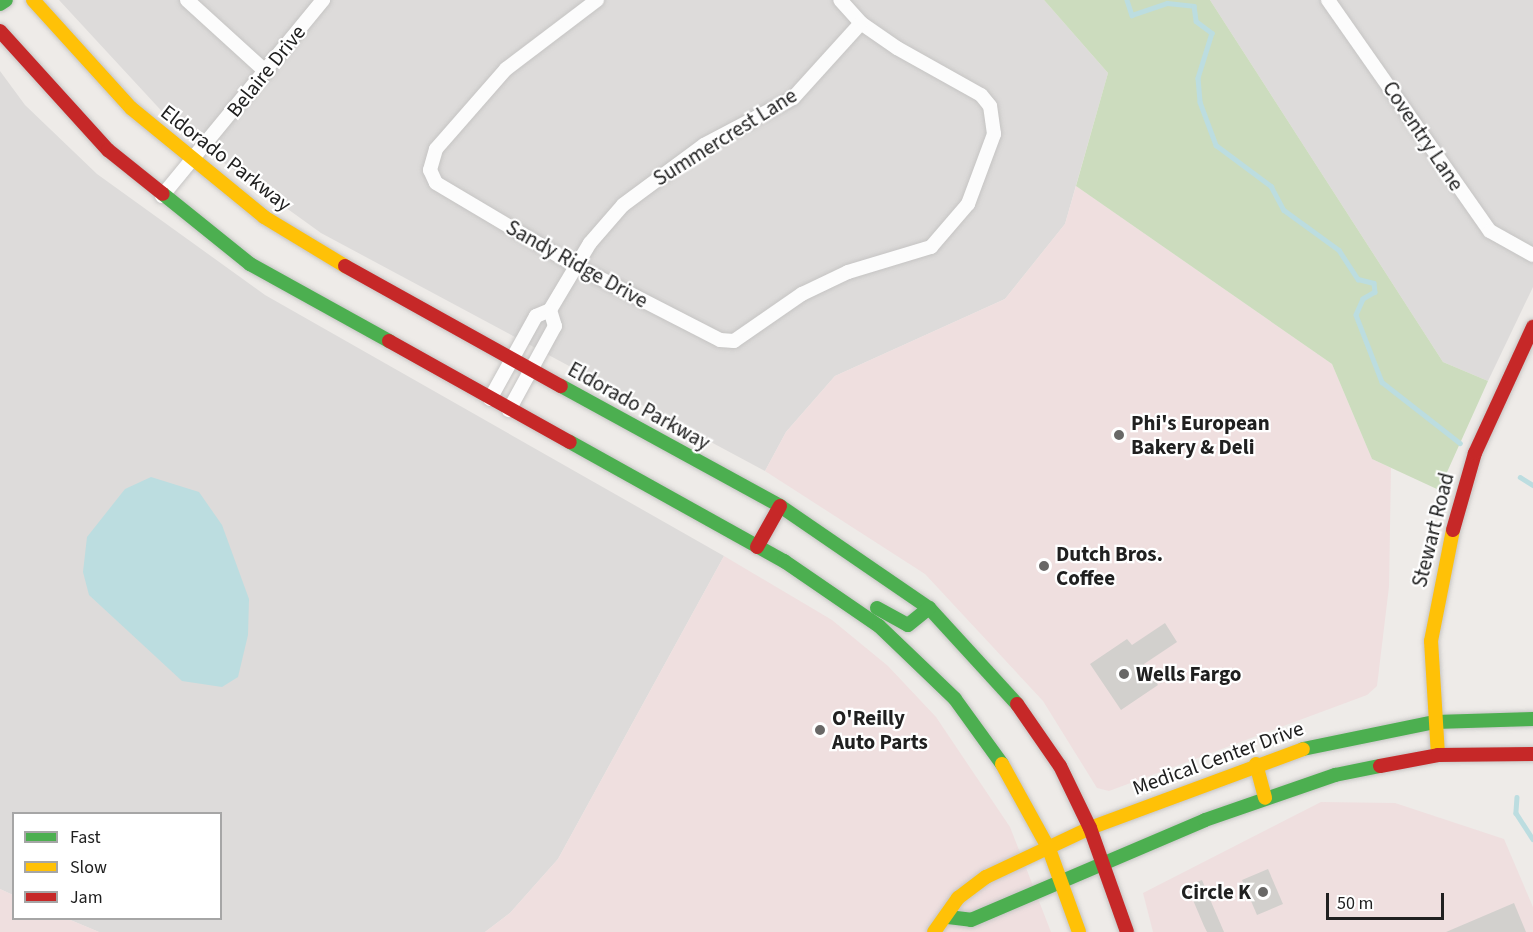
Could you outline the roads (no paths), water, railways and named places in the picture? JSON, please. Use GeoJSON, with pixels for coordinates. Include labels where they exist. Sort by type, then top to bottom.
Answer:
{"type":"FeatureCollection","features":[{"type":"Feature","properties":{"kind":"main road"},"geometry":{"type":"LineString","coordinates":[[0,4],[6,0]]}},
{"type":"Feature","properties":{"kind":"main road","name":"Eldorado Parkway"},"geometry":{"type":"LineString","coordinates":[[33,0],[90,67],[192,162],[298,240],[511,360],[780,506],[929,608],[991,671],[1035,727],[1090,828],[1127,932]]}},
{"type":"Feature","properties":{"kind":"main road"},"geometry":{"type":"LineString","coordinates":[[0,31],[72,115],[162,196],[279,282],[784,561],[879,626],[955,699],[1000,760],[1049,849],[1062,879],[1079,932]]}},
{"type":"Feature","properties":{"kind":"main road","name":"Stewart Road"},"geometry":{"type":"LineString","coordinates":[[1438,755],[1431,641],[1457,505],[1533,327]]}},
{"type":"Feature","properties":{"kind":"main road"},"geometry":{"type":"LineString","coordinates":[[758,547],[780,506]]}},
{"type":"Feature","properties":{"kind":"main road"},"geometry":{"type":"LineString","coordinates":[[784,561],[841,580]]}},
{"type":"Feature","properties":{"kind":"main road"},"geometry":{"type":"LineString","coordinates":[[859,593],[900,625],[916,622],[929,608]]}},
{"type":"Feature","properties":{"kind":"main road","name":"Medical Center Drive"},"geometry":{"type":"LineString","coordinates":[[934,932],[948,917],[958,898],[986,877],[1090,828],[1256,764],[1319,744],[1435,722],[1533,719]]}},
{"type":"Feature","properties":{"kind":"main road"},"geometry":{"type":"LineString","coordinates":[[948,917],[971,920],[1062,879],[1265,798],[1335,776],[1438,755],[1533,754]]}},
{"type":"Feature","properties":{"kind":"main road"},"geometry":{"type":"LineString","coordinates":[[1256,764],[1265,798]]}},
{"type":"Feature","properties":{"kind":"street"},"geometry":{"type":"LineString","coordinates":[[187,0],[266,72]]}},
{"type":"Feature","properties":{"kind":"street","name":"Belaire Drive"},"geometry":{"type":"LineString","coordinates":[[162,196],[323,0]]}},
{"type":"Feature","properties":{"kind":"street","name":"Sandy Ridge Drive"},"geometry":{"type":"LineString","coordinates":[[597,0],[506,69],[442,142],[430,170],[436,183],[576,266],[720,340],[734,341],[802,294],[848,272],[931,247],[968,204],[994,134],[990,106],[981,95],[861,23]]}},
{"type":"Feature","properties":{"kind":"street"},"geometry":{"type":"LineString","coordinates":[[840,0],[861,23]]}},
{"type":"Feature","properties":{"kind":"street","name":"Coventry Lane"},"geometry":{"type":"LineString","coordinates":[[1328,0],[1490,231],[1533,255]]}},
{"type":"Feature","properties":{"kind":"street","name":"Summercrest Lane"},"geometry":{"type":"LineString","coordinates":[[490,399],[536,316],[550,310],[576,266],[623,205],[662,172],[793,98],[825,69],[861,23]]}},
{"type":"Feature","properties":{"kind":"street","name":"Summercrest Lane"},"geometry":{"type":"LineString","coordinates":[[509,410],[555,326],[550,310]]}},
{"type":"Feature","properties":{"kind":"water"},"geometry":{"type":"Polygon","coordinates":[[[151,477],[199,492],[222,525],[249,599],[248,635],[238,677],[222,687],[182,681],[89,595],[83,572],[87,537],[125,489],[151,477]]]}},
{"type":"Feature","properties":{"kind":"waterway"},"geometry":{"type":"LineString","coordinates":[[1127,0],[1132,15],[1167,3],[1194,6],[1196,21],[1212,33],[1198,78],[1200,102],[1216,145],[1271,186],[1284,210],[1339,250],[1358,279],[1374,283],[1375,292],[1363,299],[1356,315],[1382,382],[1460,443]]}},
{"type":"Feature","properties":{"kind":"waterway"},"geometry":{"type":"LineString","coordinates":[[1520,477],[1533,485]]}},
{"type":"Feature","properties":{"kind":"waterway"},"geometry":{"type":"LineString","coordinates":[[1517,797],[1516,813],[1533,839]]}},
{"type":"Feature","properties":{"kind":"place","name":"Phi's European Bakery & Deli"},"geometry":{"type":"Point","coordinates":[1119,435]}},
{"type":"Feature","properties":{"kind":"place","name":"Dutch Bros. Coffee"},"geometry":{"type":"Point","coordinates":[1044,566]}},
{"type":"Feature","properties":{"kind":"place","name":"Wells Fargo"},"geometry":{"type":"Point","coordinates":[1124,674]}},
{"type":"Feature","properties":{"kind":"place","name":"O'Reilly Auto Parts"},"geometry":{"type":"Point","coordinates":[820,730]}},
{"type":"Feature","properties":{"kind":"place","name":"Circle K"},"geometry":{"type":"Point","coordinates":[1263,892]}}]}
